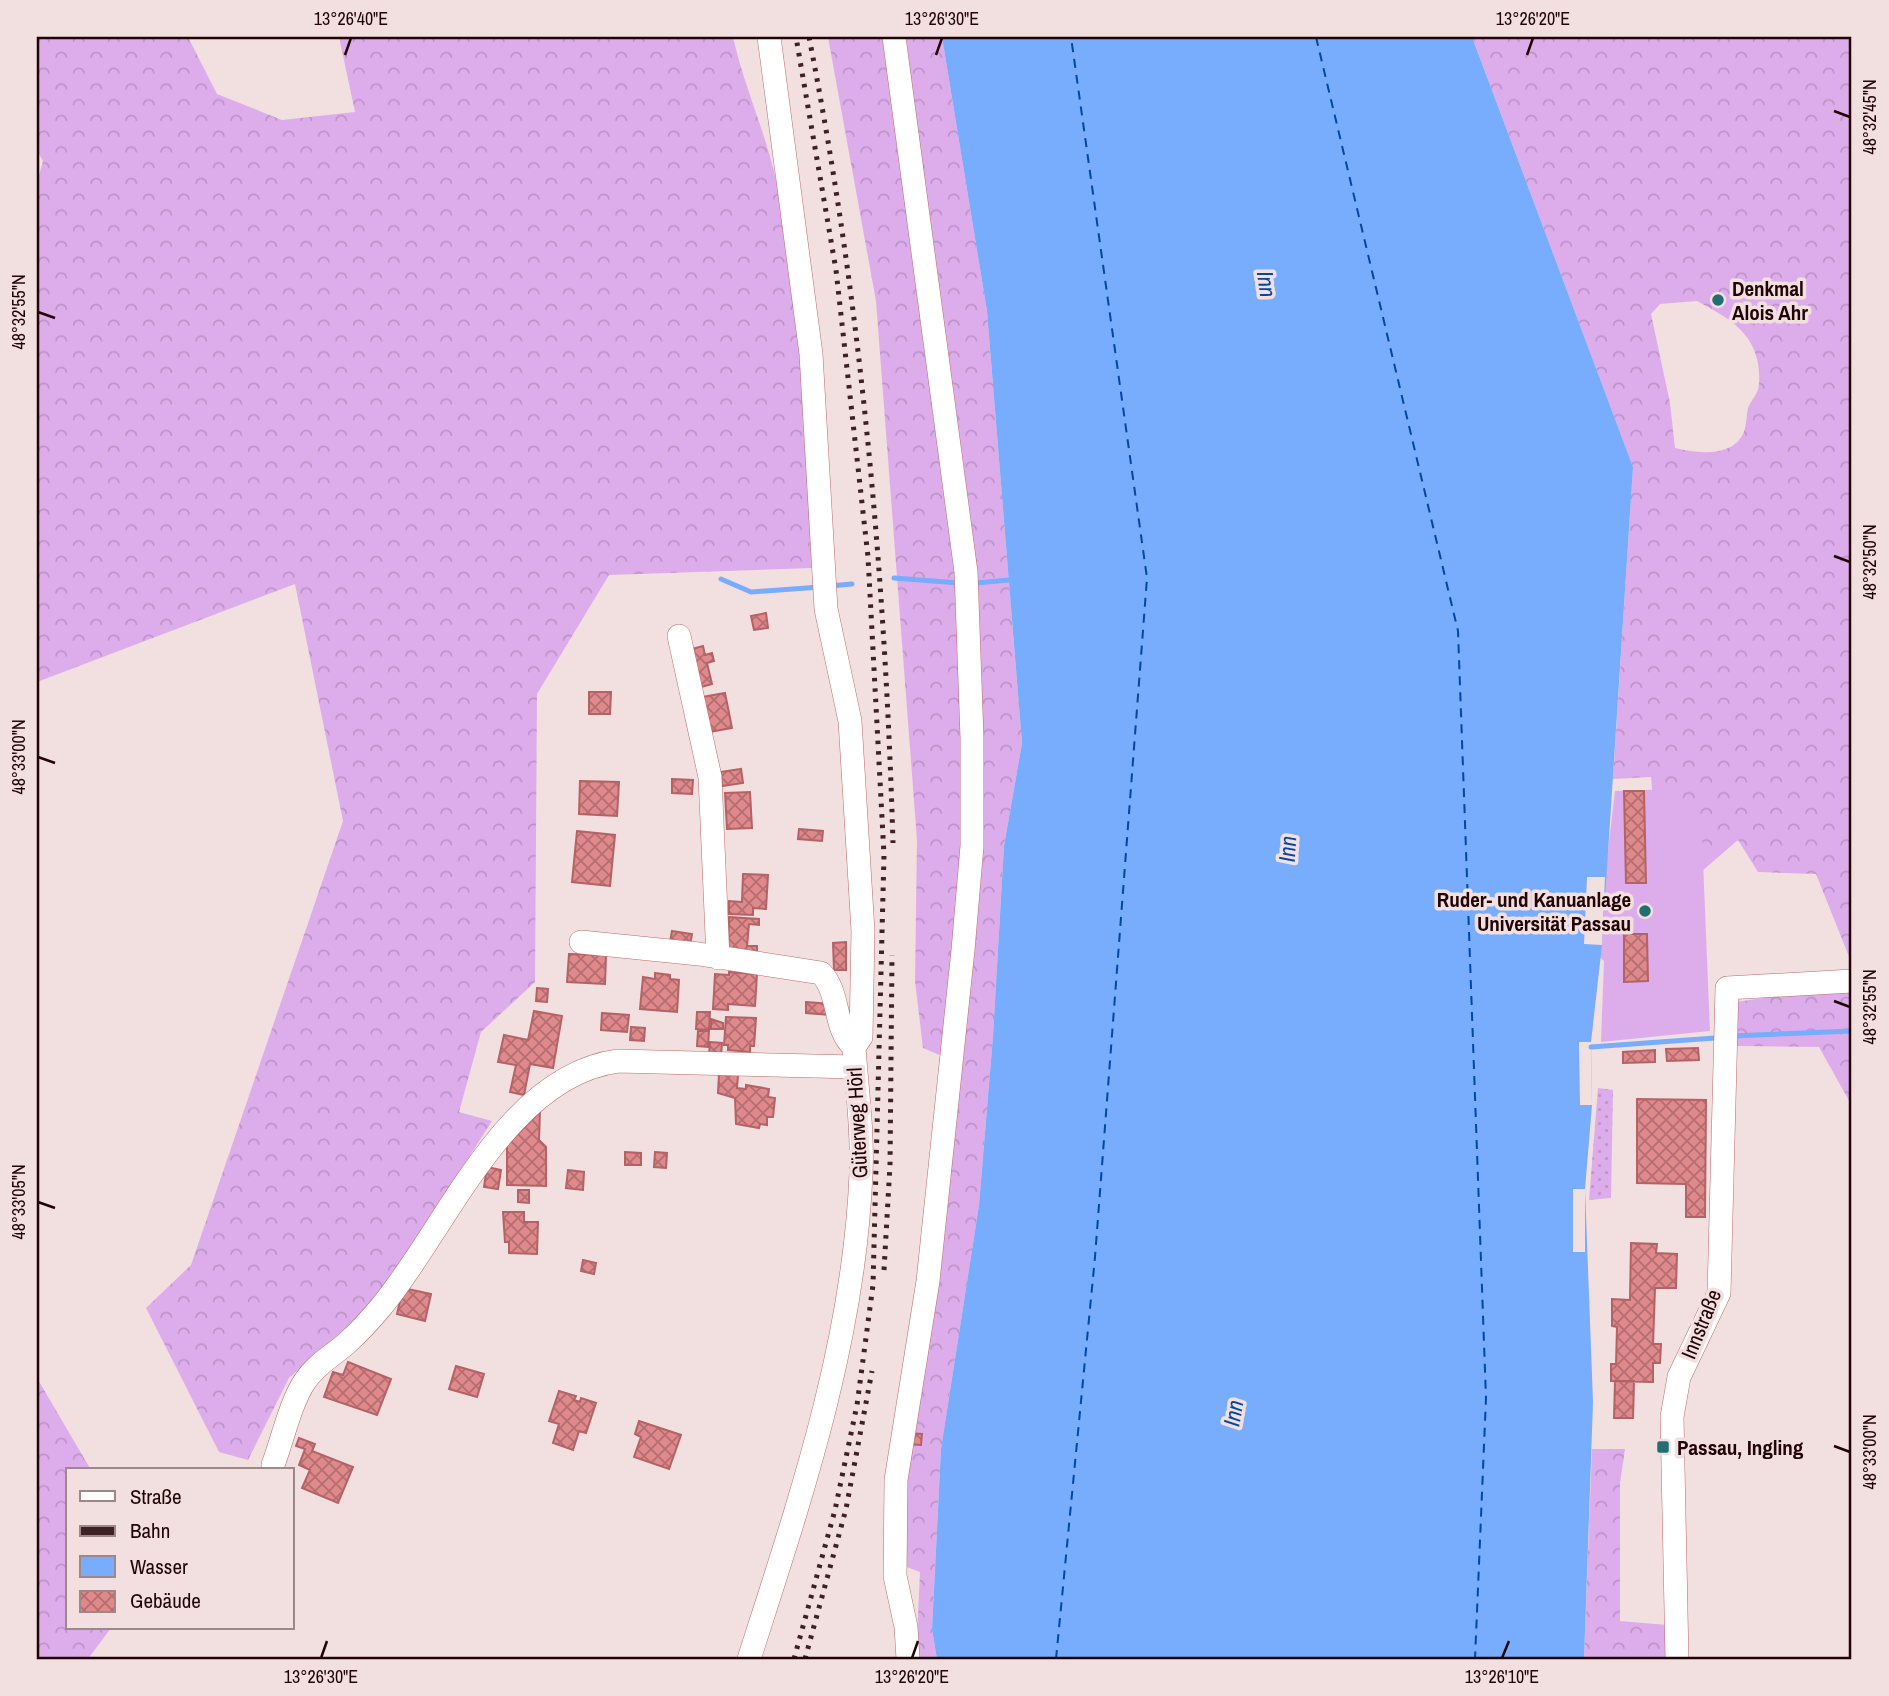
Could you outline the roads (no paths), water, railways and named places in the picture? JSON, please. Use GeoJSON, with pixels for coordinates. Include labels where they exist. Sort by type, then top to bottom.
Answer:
{"type":"FeatureCollection","features":[{"type":"Feature","properties":{"kind":"street","name":"Güterweg Hörl"},"geometry":{"type":"LineString","coordinates":[[749,1659],[817,1446],[844,1327],[862,1173],[861,1118],[854,1057],[861,1037],[863,944],[848,707],[826,609],[819,454],[811,354],[769,37]]}},
{"type":"Feature","properties":{"kind":"street"},"geometry":{"type":"LineString","coordinates":[[894,37],[966,572],[972,738],[972,846],[961,964],[928,1281],[896,1480],[895,1576],[906,1627],[908,1659]]}},
{"type":"Feature","properties":{"kind":"street"},"geometry":{"type":"LineString","coordinates":[[679,636],[710,777],[718,958]]}},
{"type":"Feature","properties":{"kind":"street"},"geometry":{"type":"LineString","coordinates":[[273,1465],[304,1381],[322,1362],[348,1342],[382,1306],[492,1146],[526,1109],[559,1084],[597,1064],[618,1061],[854,1057],[845,1040],[836,997],[821,972],[581,942]]}},
{"type":"Feature","properties":{"kind":"street","name":"Innstraße"},"geometry":{"type":"LineString","coordinates":[[1678,1659],[1672,1417],[1679,1377],[1718,1293],[1727,988],[1852,981]]}},
{"type":"Feature","properties":{"kind":"water","name":"Inn"},"geometry":{"type":"Polygon","coordinates":[[[942,37],[1472,37],[1633,467],[1602,945],[1591,1042],[1592,1105],[1585,1189],[1593,1402],[1584,1659],[937,1659],[932,1630],[941,1449],[979,1205],[993,1036],[1004,846],[1022,743],[987,311],[942,37]]]}},
{"type":"Feature","properties":{"kind":"waterway"},"geometry":{"type":"LineString","coordinates":[[894,578],[959,583]]}},
{"type":"Feature","properties":{"kind":"waterway"},"geometry":{"type":"LineString","coordinates":[[721,579],[751,592],[820,587]]}},
{"type":"Feature","properties":{"kind":"waterway"},"geometry":{"type":"LineString","coordinates":[[976,583],[1009,580]]}},
{"type":"Feature","properties":{"kind":"waterway"},"geometry":{"type":"LineString","coordinates":[[830,586],[852,584]]}},
{"type":"Feature","properties":{"kind":"waterway"},"geometry":{"type":"LineString","coordinates":[[1733,1036],[1852,1031]]}},
{"type":"Feature","properties":{"kind":"waterway"},"geometry":{"type":"LineString","coordinates":[[1591,1047],[1715,1038]]}},
{"type":"Feature","properties":{"kind":"railway"},"geometry":{"type":"LineString","coordinates":[[794,1659],[835,1510],[857,1405],[873,1285],[884,855],[868,557],[836,270],[796,37]]}},
{"type":"Feature","properties":{"kind":"railway"},"geometry":{"type":"LineString","coordinates":[[809,37],[843,237],[868,438],[884,641],[893,843]]}},
{"type":"Feature","properties":{"kind":"railway"},"geometry":{"type":"LineString","coordinates":[[884,1270],[890,1165],[892,955]]}},
{"type":"Feature","properties":{"kind":"railway"},"geometry":{"type":"LineString","coordinates":[[805,1659],[846,1509],[872,1371]]}},
{"type":"Feature","properties":{"kind":"place","name":"Denkmal Alois Ahr"},"geometry":{"type":"Point","coordinates":[1718,300]}},
{"type":"Feature","properties":{"kind":"place","name":"Ruder- und Kanuanlage Universität Passau"},"geometry":{"type":"Point","coordinates":[1645,911]}},
{"type":"Feature","properties":{"kind":"place","name":"Passau, Ingling"},"geometry":{"type":"Point","coordinates":[1663,1447]}}]}
